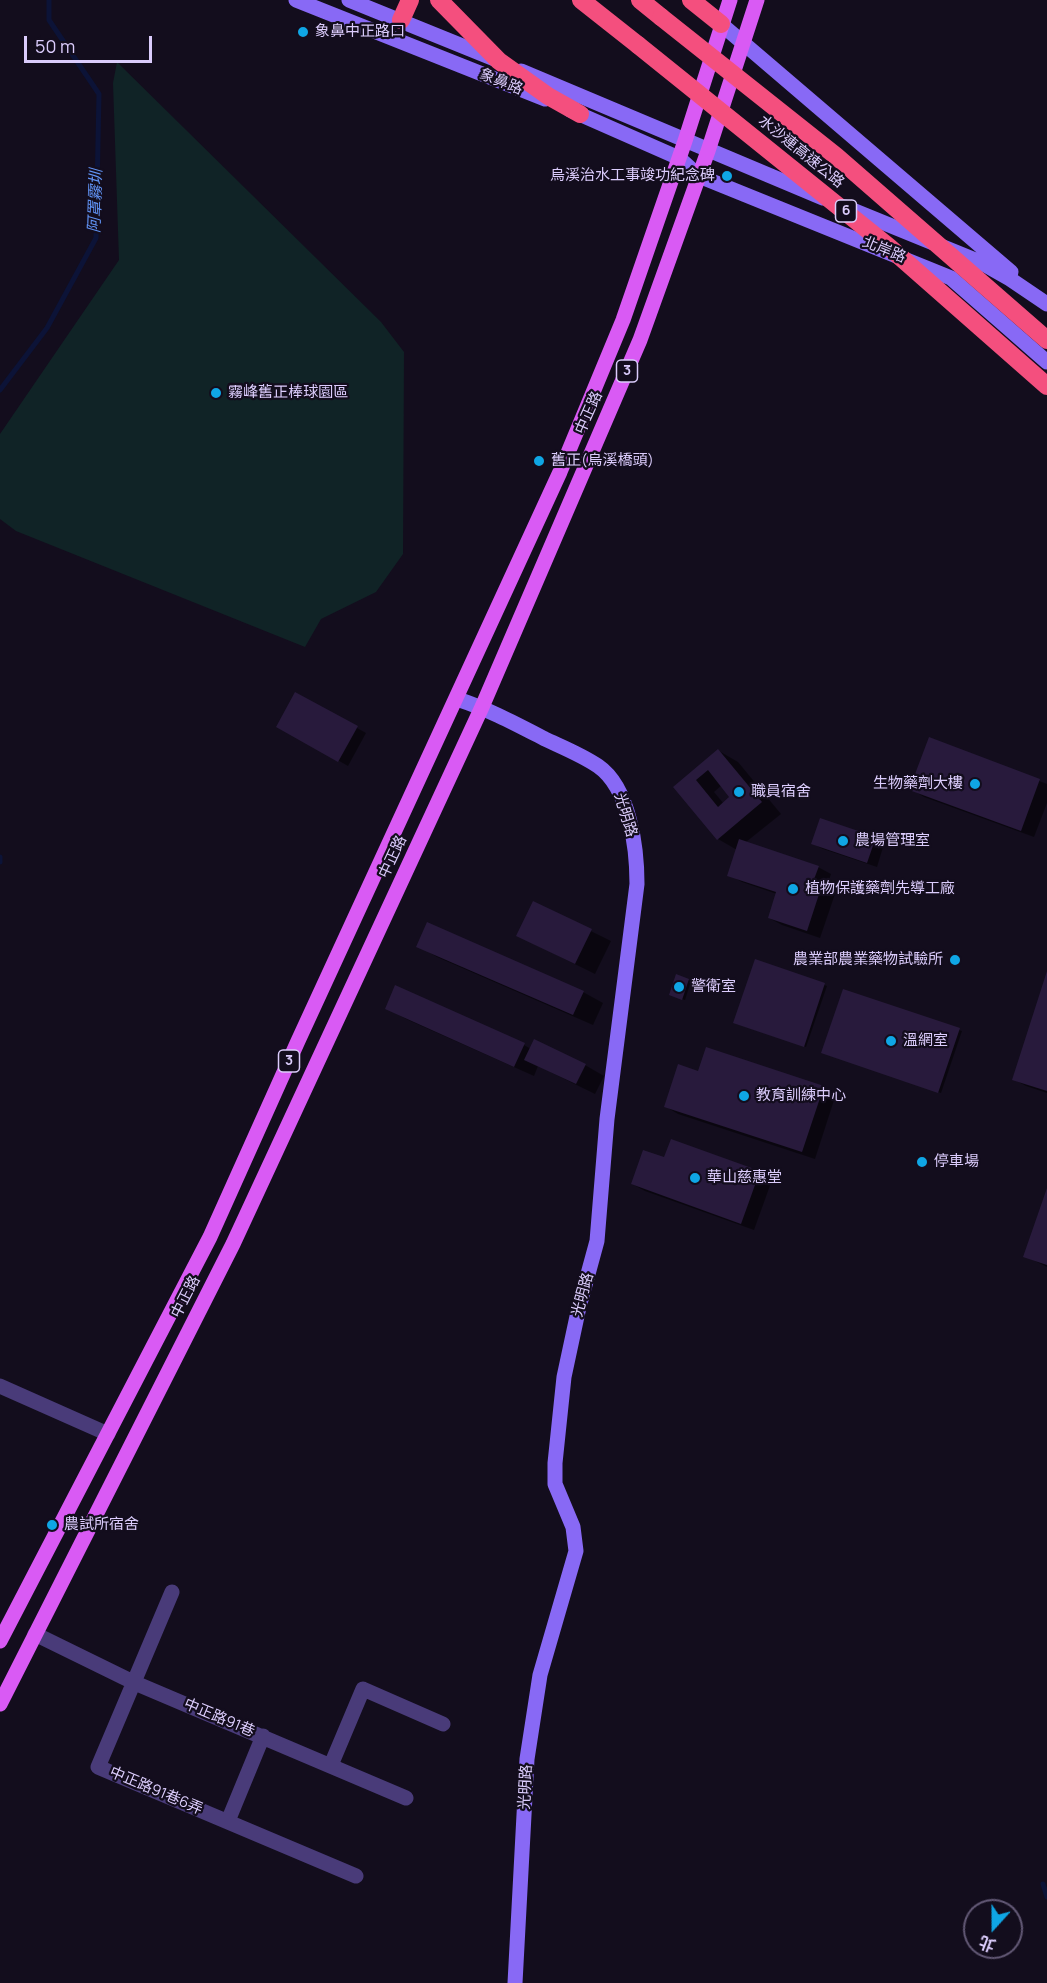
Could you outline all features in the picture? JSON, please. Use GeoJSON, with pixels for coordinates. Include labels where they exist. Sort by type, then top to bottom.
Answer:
{"type":"FeatureCollection","features":[{"type":"Feature","properties":{"kind":"highway"},"geometry":{"type":"LineString","coordinates":[[401,20],[410,0]]}},
{"type":"Feature","properties":{"kind":"highway"},"geometry":{"type":"LineString","coordinates":[[439,0],[499,61],[548,96],[580,114]]}},
{"type":"Feature","properties":{"kind":"highway","name":"水沙連高速公路"},"geometry":{"type":"LineString","coordinates":[[581,0],[889,247],[1047,386]]}},
{"type":"Feature","properties":{"kind":"highway","name":"水沙連高速公路"},"geometry":{"type":"LineString","coordinates":[[640,0],[836,156],[1047,340]]}},
{"type":"Feature","properties":{"kind":"highway"},"geometry":{"type":"LineString","coordinates":[[691,0],[722,24]]}},
{"type":"Feature","properties":{"kind":"main road","name":"中正路"},"geometry":{"type":"LineString","coordinates":[[0,1641],[210,1236],[560,472],[623,320],[685,141],[730,0]]}},
{"type":"Feature","properties":{"kind":"main road","name":"中正路"},"geometry":{"type":"LineString","coordinates":[[0,1704],[233,1244],[482,707],[640,340],[708,151],[757,0]]}},
{"type":"Feature","properties":{"kind":"main road"},"geometry":{"type":"LineString","coordinates":[[9,1624],[35,1634]]}},
{"type":"Feature","properties":{"kind":"street","name":"象鼻路"},"geometry":{"type":"LineString","coordinates":[[296,0],[580,114],[679,158],[699,176]]}},
{"type":"Feature","properties":{"kind":"street","name":"象鼻路"},"geometry":{"type":"LineString","coordinates":[[349,0],[499,61],[708,151]]}},
{"type":"Feature","properties":{"kind":"street"},"geometry":{"type":"LineString","coordinates":[[722,24],[1047,303]]}},
{"type":"Feature","properties":{"kind":"street"},"geometry":{"type":"LineString","coordinates":[[456,63],[463,46]]}},
{"type":"Feature","properties":{"kind":"street","name":"北岸路"},"geometry":{"type":"LineString","coordinates":[[708,151],[980,262],[1047,303]]}},
{"type":"Feature","properties":{"kind":"street","name":"北岸路"},"geometry":{"type":"LineString","coordinates":[[699,176],[951,278],[1047,362]]}},
{"type":"Feature","properties":{"kind":"street","name":"光明路"},"geometry":{"type":"LineString","coordinates":[[457,699],[482,707],[600,766],[615,784],[626,808],[637,858],[637,884],[607,1119],[597,1241],[579,1307],[563,1388],[555,1484],[573,1527],[576,1551],[540,1675],[527,1759],[515,1983]]}},
{"type":"Feature","properties":{"kind":"street"},"geometry":{"type":"LineString","coordinates":[[0,1386],[108,1434]]}},
{"type":"Feature","properties":{"kind":"street","name":"中正路91巷6弄"},"geometry":{"type":"LineString","coordinates":[[172,1592],[98,1767],[356,1876]]}},
{"type":"Feature","properties":{"kind":"street","name":"中正路91巷"},"geometry":{"type":"LineString","coordinates":[[35,1634],[135,1683],[406,1798]]}},
{"type":"Feature","properties":{"kind":"street"},"geometry":{"type":"LineString","coordinates":[[331,1765],[363,1689],[443,1724]]}},
{"type":"Feature","properties":{"kind":"street"},"geometry":{"type":"LineString","coordinates":[[228,1821],[263,1736]]}},
{"type":"Feature","properties":{"kind":"green space","name":"霧峰舊正棒球園區"},"geometry":{"type":"Polygon","coordinates":[[[117,62],[381,322],[404,352],[403,554],[376,592],[321,619],[305,647],[16,531],[0,519],[0,434],[119,260],[113,83],[117,62]]]}},
{"type":"Feature","properties":{"kind":"building"},"geometry":{"type":"Polygon","coordinates":[[[295,692],[358,726],[338,762],[276,727],[295,692]]]}},
{"type":"Feature","properties":{"kind":"building","name":"生物藥劑大樓"},"geometry":{"type":"Polygon","coordinates":[[[929,737],[1040,779],[1021,831],[909,790],[929,737]]]}},
{"type":"Feature","properties":{"kind":"building","name":"職員宿舍"},"geometry":{"type":"Polygon","coordinates":[[[718,749],[762,802],[717,840],[673,787],[718,749]],[[708,770],[696,780],[718,807],[729,797],[708,770]]]}},
{"type":"Feature","properties":{"kind":"building","name":"農場管理室"},"geometry":{"type":"Polygon","coordinates":[[[820,818],[876,837],[867,863],[811,844],[820,818]]]}},
{"type":"Feature","properties":{"kind":"building","name":"植物保護藥劑先導工廠"},"geometry":{"type":"Polygon","coordinates":[[[739,839],[819,866],[813,882],[822,885],[807,931],[768,918],[776,892],[727,876],[739,839]]]}},
{"type":"Feature","properties":{"kind":"building"},"geometry":{"type":"Polygon","coordinates":[[[533,901],[592,929],[575,964],[516,936],[533,901]]]}},
{"type":"Feature","properties":{"kind":"building"},"geometry":{"type":"Polygon","coordinates":[[[427,922],[584,991],[573,1015],[416,947],[427,922]]]}},
{"type":"Feature","properties":{"kind":"building"},"geometry":{"type":"Polygon","coordinates":[[[755,959],[825,983],[804,1047],[733,1023],[755,959]]]}},
{"type":"Feature","properties":{"kind":"building"},"geometry":{"type":"Polygon","coordinates":[[[1047,971],[1047,1091],[1012,1080],[1047,971]]]}},
{"type":"Feature","properties":{"kind":"building","name":"警衛室"},"geometry":{"type":"Polygon","coordinates":[[[676,974],[689,979],[682,1000],[669,995],[676,974]]]}},
{"type":"Feature","properties":{"kind":"building"},"geometry":{"type":"Polygon","coordinates":[[[395,985],[525,1043],[514,1067],[385,1009],[395,985]]]}},
{"type":"Feature","properties":{"kind":"building","name":"溫網室"},"geometry":{"type":"Polygon","coordinates":[[[843,989],[960,1028],[938,1093],[821,1053],[843,989]]]}},
{"type":"Feature","properties":{"kind":"building"},"geometry":{"type":"Polygon","coordinates":[[[534,1039],[586,1064],[576,1084],[524,1060],[534,1039]]]}},
{"type":"Feature","properties":{"kind":"building","name":"教育訓練中心"},"geometry":{"type":"Polygon","coordinates":[[[706,1047],[824,1086],[802,1152],[664,1107],[678,1064],[698,1071],[706,1047]]]}},
{"type":"Feature","properties":{"kind":"building","name":"華山慈惠堂"},"geometry":{"type":"Polygon","coordinates":[[[671,1139],[760,1171],[741,1224],[631,1184],[643,1150],[664,1157],[671,1139]]]}},
{"type":"Feature","properties":{"kind":"building"},"geometry":{"type":"Polygon","coordinates":[[[1047,1188],[1047,1265],[1023,1257],[1047,1188]]]}},
{"type":"Feature","properties":{"kind":"waterway","name":"阿罩霧圳"},"geometry":{"type":"LineString","coordinates":[[0,390],[47,328],[96,238],[99,94],[49,20],[49,0]]}},
{"type":"Feature","properties":{"kind":"waterway","name":"阿罩霧圳"},"geometry":{"type":"LineString","coordinates":[[0,857],[0,862]]}},
{"type":"Feature","properties":{"kind":"waterway"},"geometry":{"type":"LineString","coordinates":[[1043,1884],[1047,1897]]}},
{"type":"Feature","properties":{"kind":"place","name":"象鼻中正路口"},"geometry":{"type":"Point","coordinates":[303,32]}},
{"type":"Feature","properties":{"kind":"place","name":"烏溪治水工事竣功紀念碑"},"geometry":{"type":"Point","coordinates":[727,176]}},
{"type":"Feature","properties":{"kind":"place","name":"霧峰舊正棒球園區"},"geometry":{"type":"Point","coordinates":[216,393]}},
{"type":"Feature","properties":{"kind":"place","name":"舊正(烏溪橋頭)"},"geometry":{"type":"Point","coordinates":[539,461]}},
{"type":"Feature","properties":{"kind":"place","name":"生物藥劑大樓"},"geometry":{"type":"Point","coordinates":[975,784]}},
{"type":"Feature","properties":{"kind":"place","name":"職員宿舍"},"geometry":{"type":"Point","coordinates":[739,792]}},
{"type":"Feature","properties":{"kind":"place","name":"農場管理室"},"geometry":{"type":"Point","coordinates":[843,841]}},
{"type":"Feature","properties":{"kind":"place","name":"植物保護藥劑先導工廠"},"geometry":{"type":"Point","coordinates":[793,889]}},
{"type":"Feature","properties":{"kind":"place","name":"農業部農業藥物試驗所"},"geometry":{"type":"Point","coordinates":[955,960]}},
{"type":"Feature","properties":{"kind":"place","name":"警衛室"},"geometry":{"type":"Point","coordinates":[679,987]}},
{"type":"Feature","properties":{"kind":"place","name":"溫網室"},"geometry":{"type":"Point","coordinates":[891,1041]}},
{"type":"Feature","properties":{"kind":"place","name":"教育訓練中心"},"geometry":{"type":"Point","coordinates":[744,1096]}},
{"type":"Feature","properties":{"kind":"place","name":"停車場"},"geometry":{"type":"Point","coordinates":[922,1162]}},
{"type":"Feature","properties":{"kind":"place","name":"華山慈惠堂"},"geometry":{"type":"Point","coordinates":[695,1178]}},
{"type":"Feature","properties":{"kind":"place","name":"農試所宿舍"},"geometry":{"type":"Point","coordinates":[52,1525]}}]}
